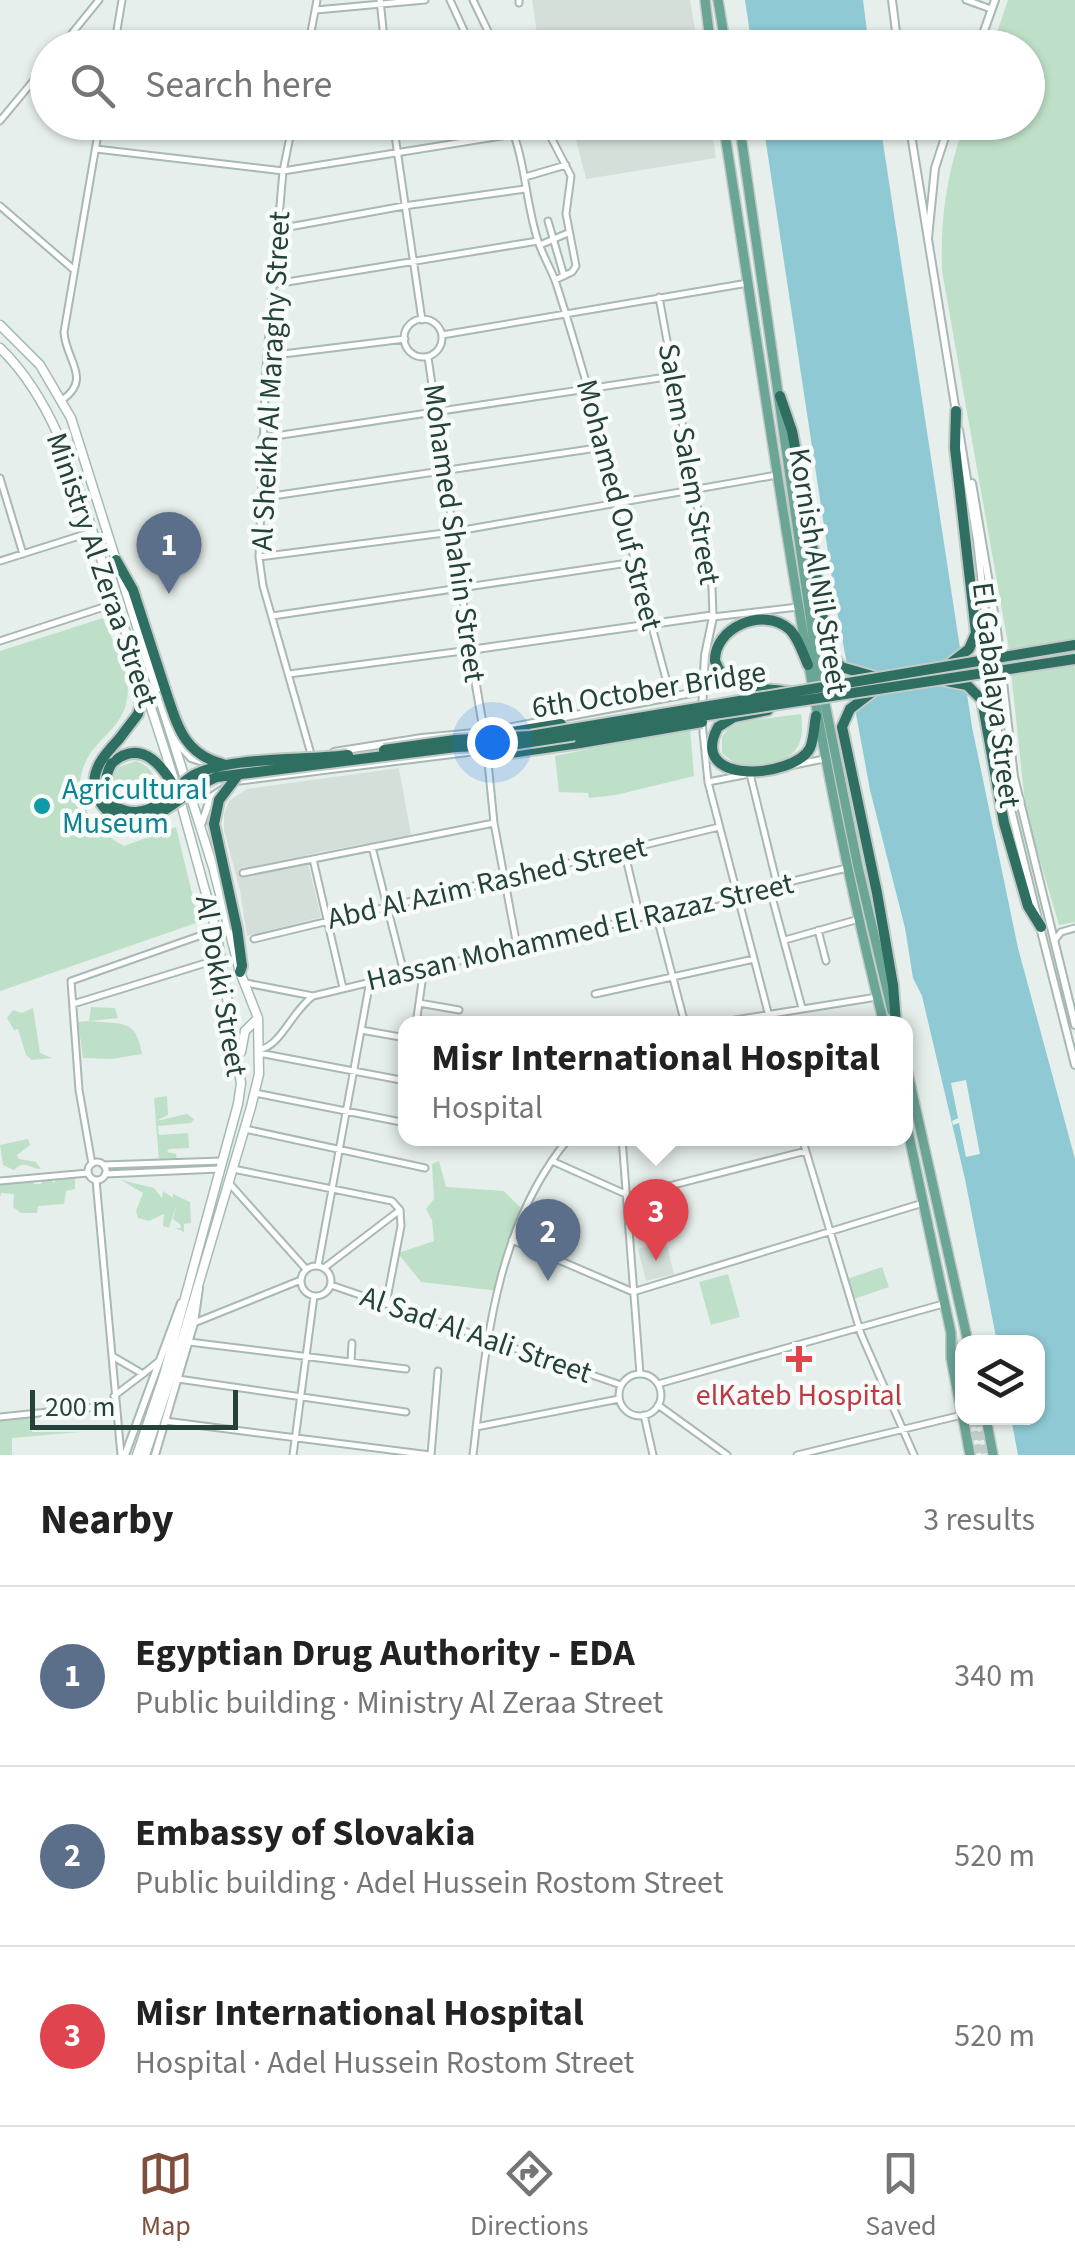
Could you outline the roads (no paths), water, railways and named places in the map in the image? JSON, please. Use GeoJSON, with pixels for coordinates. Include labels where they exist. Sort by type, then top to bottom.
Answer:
{"type":"FeatureCollection","features":[{"type":"Feature","properties":{"kind":"highway"},"geometry":{"type":"LineString","coordinates":[[780,396],[792,431],[830,656],[876,683],[850,710],[842,727],[877,893],[895,1016]]}},
{"type":"Feature","properties":{"kind":"highway"},"geometry":{"type":"LineString","coordinates":[[947,666],[969,649],[976,632],[956,460],[956,411]]}},
{"type":"Feature","properties":{"kind":"highway"},"geometry":{"type":"LineString","coordinates":[[116,560],[133,590],[178,728],[192,750],[239,772]]}},
{"type":"Feature","properties":{"kind":"highway"},"geometry":{"type":"LineString","coordinates":[[793,696],[726,680],[717,668],[714,654],[719,640],[730,630],[762,620],[783,625],[792,631],[808,665]]}},
{"type":"Feature","properties":{"kind":"highway","name":"6th October Bridge"},"geometry":{"type":"LineString","coordinates":[[239,772],[312,767],[456,747],[511,746],[755,707],[793,696],[1075,644]]}},
{"type":"Feature","properties":{"kind":"highway","name":"6th October Bridge"},"geometry":{"type":"LineString","coordinates":[[876,683],[940,680],[1075,660]]}},
{"type":"Feature","properties":{"kind":"highway"},"geometry":{"type":"LineString","coordinates":[[940,680],[967,686],[978,693],[985,710],[1004,824],[1028,906],[1040,928]]}},
{"type":"Feature","properties":{"kind":"highway"},"geometry":{"type":"LineString","coordinates":[[144,688],[138,714],[96,769],[94,790],[104,808],[121,821],[143,822],[196,785],[239,772]]}},
{"type":"Feature","properties":{"kind":"highway"},"geometry":{"type":"LineString","coordinates":[[490,731],[512,732],[735,695],[770,696]]}},
{"type":"Feature","properties":{"kind":"highway","name":"6th October Bridge"},"geometry":{"type":"LineString","coordinates":[[239,772],[455,740],[517,738],[770,696],[793,696]]}},
{"type":"Feature","properties":{"kind":"highway"},"geometry":{"type":"LineString","coordinates":[[793,696],[734,717],[718,727],[714,753],[725,767],[746,773],[775,767],[805,754],[810,748],[816,716]]}},
{"type":"Feature","properties":{"kind":"highway"},"geometry":{"type":"LineString","coordinates":[[486,750],[510,753],[580,743],[702,722],[755,707]]}},
{"type":"Feature","properties":{"kind":"highway"},"geometry":{"type":"LineString","coordinates":[[178,795],[159,762],[148,755],[126,754],[112,762],[104,781],[108,798],[116,806],[134,812],[156,806],[196,774],[239,772]]}},
{"type":"Feature","properties":{"kind":"highway"},"geometry":{"type":"LineString","coordinates":[[239,772],[218,800],[214,824],[237,929],[243,977]]}},
{"type":"Feature","properties":{"kind":"main road"},"geometry":{"type":"LineString","coordinates":[[705,0],[709,30]]}},
{"type":"Feature","properties":{"kind":"main road"},"geometry":{"type":"LineString","coordinates":[[718,0],[723,30]]}},
{"type":"Feature","properties":{"kind":"main road","name":"Kornish Al Nil Street"},"geometry":{"type":"LineString","coordinates":[[726,140],[816,716],[846,868],[882,1016]]}},
{"type":"Feature","properties":{"kind":"main road","name":"Kornish Al Nil Street"},"geometry":{"type":"LineString","coordinates":[[741,140],[817,664],[862,886],[894,1016]]}},
{"type":"Feature","properties":{"kind":"main road","name":"Ministry Al Zeraa Street"},"geometry":{"type":"LineString","coordinates":[[0,326],[20,342],[71,418],[201,826]]}},
{"type":"Feature","properties":{"kind":"main road","name":"Ministry Al Zeraa Street"},"geometry":{"type":"LineString","coordinates":[[3,351],[38,398],[58,438],[178,795]]}},
{"type":"Feature","properties":{"kind":"main road"},"geometry":{"type":"LineString","coordinates":[[38,398],[47,402],[62,400]]}},
{"type":"Feature","properties":{"kind":"main road"},"geometry":{"type":"LineString","coordinates":[[58,438],[59,427],[71,418]]}},
{"type":"Feature","properties":{"kind":"main road","name":"Al Dokki Street"},"geometry":{"type":"LineString","coordinates":[[171,1377],[185,1292],[238,1104],[240,1063],[216,930],[178,795]]}},
{"type":"Feature","properties":{"kind":"main road","name":"Al Dokki Street"},"geometry":{"type":"LineString","coordinates":[[171,1377],[255,1093],[259,1052],[258,1018],[201,826]]}},
{"type":"Feature","properties":{"kind":"main road"},"geometry":{"type":"LineString","coordinates":[[240,1063],[245,1031],[258,1018]]}},
{"type":"Feature","properties":{"kind":"main road"},"geometry":{"type":"LineString","coordinates":[[913,1095],[966,1335]]}},
{"type":"Feature","properties":{"kind":"main road"},"geometry":{"type":"LineString","coordinates":[[911,1146],[952,1333],[955,1379]]}},
{"type":"Feature","properties":{"kind":"main road"},"geometry":{"type":"LineString","coordinates":[[137,1455],[171,1377]]}},
{"type":"Feature","properties":{"kind":"main road"},"geometry":{"type":"LineString","coordinates":[[145,1455],[171,1377]]}},
{"type":"Feature","properties":{"kind":"main road"},"geometry":{"type":"LineString","coordinates":[[964,1425],[970,1455]]}},
{"type":"Feature","properties":{"kind":"main road"},"geometry":{"type":"LineString","coordinates":[[987,1425],[993,1455]]}},
{"type":"Feature","properties":{"kind":"street"},"geometry":{"type":"LineString","coordinates":[[75,30],[99,0]]}},
{"type":"Feature","properties":{"kind":"street"},"geometry":{"type":"LineString","coordinates":[[117,30],[122,0]]}},
{"type":"Feature","properties":{"kind":"street"},"geometry":{"type":"LineString","coordinates":[[312,30],[317,0]]}},
{"type":"Feature","properties":{"kind":"street"},"geometry":{"type":"LineString","coordinates":[[316,10],[426,0]]}},
{"type":"Feature","properties":{"kind":"street"},"geometry":{"type":"LineString","coordinates":[[450,0],[464,30]]}},
{"type":"Feature","properties":{"kind":"street"},"geometry":{"type":"LineString","coordinates":[[472,0],[487,30]]}},
{"type":"Feature","properties":{"kind":"street"},"geometry":{"type":"LineString","coordinates":[[892,0],[896,30]]}},
{"type":"Feature","properties":{"kind":"street"},"geometry":{"type":"LineString","coordinates":[[966,0],[993,9]]}},
{"type":"Feature","properties":{"kind":"street"},"geometry":{"type":"LineString","coordinates":[[985,30],[995,0]]}},
{"type":"Feature","properties":{"kind":"street"},"geometry":{"type":"LineString","coordinates":[[380,3],[383,30]]}},
{"type":"Feature","properties":{"kind":"street"},"geometry":{"type":"LineString","coordinates":[[0,122],[30,85]]}},
{"type":"Feature","properties":{"kind":"street"},"geometry":{"type":"LineString","coordinates":[[62,400],[73,390],[78,372],[64,340],[97,140]]}},
{"type":"Feature","properties":{"kind":"street","name":"Al Sheikh Al Maraghy Street"},"geometry":{"type":"LineString","coordinates":[[289,140],[283,171],[267,356],[259,557],[311,754]]}},
{"type":"Feature","properties":{"kind":"street"},"geometry":{"type":"LineString","coordinates":[[395,140],[422,320]]}},
{"type":"Feature","properties":{"kind":"street"},"geometry":{"type":"LineString","coordinates":[[96,148],[283,171],[477,140]]}},
{"type":"Feature","properties":{"kind":"street","name":"Mohamed Ouf Street"},"geometry":{"type":"LineString","coordinates":[[516,140],[539,243],[555,280],[588,388],[671,697]]}},
{"type":"Feature","properties":{"kind":"street"},"geometry":{"type":"LineString","coordinates":[[551,140],[572,183],[566,210],[576,266],[555,280]]}},
{"type":"Feature","properties":{"kind":"street","name":"El Gabalaya Street"},"geometry":{"type":"LineString","coordinates":[[912,140],[956,411],[986,557],[1014,777],[1075,1025]]}},
{"type":"Feature","properties":{"kind":"street"},"geometry":{"type":"LineString","coordinates":[[927,244],[935,168],[944,140]]}},
{"type":"Feature","properties":{"kind":"street"},"geometry":{"type":"LineString","coordinates":[[524,176],[566,165]]}},
{"type":"Feature","properties":{"kind":"street"},"geometry":{"type":"LineString","coordinates":[[278,229],[526,189]]}},
{"type":"Feature","properties":{"kind":"street"},"geometry":{"type":"LineString","coordinates":[[0,206],[73,268]]}},
{"type":"Feature","properties":{"kind":"street"},"geometry":{"type":"LineString","coordinates":[[548,222],[564,276]]}},
{"type":"Feature","properties":{"kind":"street"},"geometry":{"type":"LineString","coordinates":[[274,285],[539,243],[568,234]]}},
{"type":"Feature","properties":{"kind":"street"},"geometry":{"type":"LineString","coordinates":[[442,335],[748,282]]}},
{"type":"Feature","properties":{"kind":"street","name":"Salem Salem Street"},"geometry":{"type":"LineString","coordinates":[[659,297],[712,588],[714,617],[705,654],[702,719]]}},
{"type":"Feature","properties":{"kind":"street"},"geometry":{"type":"LineString","coordinates":[[422,320],[437,325],[442,335],[438,351],[428,357],[415,355],[405,338],[408,328],[422,320]]}},
{"type":"Feature","properties":{"kind":"street"},"geometry":{"type":"LineString","coordinates":[[267,356],[405,338]]}},
{"type":"Feature","properties":{"kind":"street","name":"Mohamed Shahin Street"},"geometry":{"type":"LineString","coordinates":[[428,357],[470,650],[490,731],[486,750],[494,823],[517,946]]}},
{"type":"Feature","properties":{"kind":"street"},"geometry":{"type":"LineString","coordinates":[[262,438],[673,376]]}},
{"type":"Feature","properties":{"kind":"street","name":"El Gabalaya Street"},"geometry":{"type":"LineString","coordinates":[[961,438],[1003,777],[1075,1065]]}},
{"type":"Feature","properties":{"kind":"street"},"geometry":{"type":"LineString","coordinates":[[259,498],[604,447]]}},
{"type":"Feature","properties":{"kind":"street"},"geometry":{"type":"LineString","coordinates":[[259,557],[452,532],[777,475]]}},
{"type":"Feature","properties":{"kind":"street"},"geometry":{"type":"LineString","coordinates":[[0,478],[23,554]]}},
{"type":"Feature","properties":{"kind":"street"},"geometry":{"type":"LineString","coordinates":[[0,561],[92,532]]}},
{"type":"Feature","properties":{"kind":"street"},"geometry":{"type":"LineString","coordinates":[[272,616],[635,562]]}},
{"type":"Feature","properties":{"kind":"street"},"geometry":{"type":"LineString","coordinates":[[0,641],[116,603]]}},
{"type":"Feature","properties":{"kind":"street"},"geometry":{"type":"LineString","coordinates":[[289,674],[701,616],[798,607]]}},
{"type":"Feature","properties":{"kind":"street"},"geometry":{"type":"LineString","coordinates":[[168,730],[182,750],[202,764],[249,761],[490,731],[702,691]]}},
{"type":"Feature","properties":{"kind":"street"},"geometry":{"type":"LineString","coordinates":[[239,772],[486,750],[702,719],[708,782],[769,1015]]}},
{"type":"Feature","properties":{"kind":"street"},"geometry":{"type":"LineString","coordinates":[[708,782],[824,759]]}},
{"type":"Feature","properties":{"kind":"street"},"geometry":{"type":"LineString","coordinates":[[201,826],[211,797],[246,769],[249,761]]}},
{"type":"Feature","properties":{"kind":"street"},"geometry":{"type":"LineString","coordinates":[[746,773],[802,1008]]}},
{"type":"Feature","properties":{"kind":"street"},"geometry":{"type":"LineString","coordinates":[[242,873],[494,823]]}},
{"type":"Feature","properties":{"kind":"street","name":"Abd Al Azim Rashed Street"},"geometry":{"type":"LineString","coordinates":[[254,940],[720,827]]}},
{"type":"Feature","properties":{"kind":"street"},"geometry":{"type":"LineString","coordinates":[[372,846],[404,973]]}},
{"type":"Feature","properties":{"kind":"street"},"geometry":{"type":"LineString","coordinates":[[624,850],[640,917]]}},
{"type":"Feature","properties":{"kind":"street"},"geometry":{"type":"LineString","coordinates":[[313,858],[344,988]]}},
{"type":"Feature","properties":{"kind":"street","name":"Hassan Mohammed El Razaz Street"},"geometry":{"type":"LineString","coordinates":[[243,977],[312,996],[846,868]]}},
{"type":"Feature","properties":{"kind":"street"},"geometry":{"type":"LineString","coordinates":[[656,913],[683,1016]]}},
{"type":"Feature","properties":{"kind":"street"},"geometry":{"type":"LineString","coordinates":[[784,940],[859,919]]}},
{"type":"Feature","properties":{"kind":"street"},"geometry":{"type":"LineString","coordinates":[[1054,941],[1060,932],[1075,928]]}},
{"type":"Feature","properties":{"kind":"street"},"geometry":{"type":"LineString","coordinates":[[88,1173],[92,1164],[79,1090],[71,986],[74,977],[216,930]]}},
{"type":"Feature","properties":{"kind":"street"},"geometry":{"type":"LineString","coordinates":[[818,930],[826,961]]}},
{"type":"Feature","properties":{"kind":"street"},"geometry":{"type":"LineString","coordinates":[[73,1004],[222,958]]}},
{"type":"Feature","properties":{"kind":"street"},"geometry":{"type":"LineString","coordinates":[[594,994],[754,960]]}},
{"type":"Feature","properties":{"kind":"street"},"geometry":{"type":"LineString","coordinates":[[417,1016],[424,968]]}},
{"type":"Feature","properties":{"kind":"street"},"geometry":{"type":"LineString","coordinates":[[321,1266],[370,981]]}},
{"type":"Feature","properties":{"kind":"street"},"geometry":{"type":"LineString","coordinates":[[259,1052],[276,1042],[294,1013],[312,996]]}},
{"type":"Feature","properties":{"kind":"street"},"geometry":{"type":"LineString","coordinates":[[762,1016],[877,997]]}},
{"type":"Feature","properties":{"kind":"street"},"geometry":{"type":"LineString","coordinates":[[419,1003],[459,1010]]}},
{"type":"Feature","properties":{"kind":"street"},"geometry":{"type":"LineString","coordinates":[[361,1030],[398,1037]]}},
{"type":"Feature","properties":{"kind":"street"},"geometry":{"type":"LineString","coordinates":[[259,1052],[398,1079]]}},
{"type":"Feature","properties":{"kind":"street"},"geometry":{"type":"LineString","coordinates":[[255,1093],[398,1121]]}},
{"type":"Feature","properties":{"kind":"street"},"geometry":{"type":"LineString","coordinates":[[245,1129],[425,1168]]}},
{"type":"Feature","properties":{"kind":"street"},"geometry":{"type":"LineString","coordinates":[[474,1455],[486,1339],[512,1240],[526,1202],[562,1146]]}},
{"type":"Feature","properties":{"kind":"street"},"geometry":{"type":"LineString","coordinates":[[623,1146],[640,1374]]}},
{"type":"Feature","properties":{"kind":"street"},"geometry":{"type":"LineString","coordinates":[[804,1146],[859,1328],[914,1455]]}},
{"type":"Feature","properties":{"kind":"street"},"geometry":{"type":"LineString","coordinates":[[551,1160],[626,1194],[662,1190],[806,1151]]}},
{"type":"Feature","properties":{"kind":"street"},"geometry":{"type":"LineString","coordinates":[[92,1164],[220,1165]]}},
{"type":"Feature","properties":{"kind":"street"},"geometry":{"type":"LineString","coordinates":[[103,1165],[105,1174]]}},
{"type":"Feature","properties":{"kind":"street"},"geometry":{"type":"LineString","coordinates":[[96,1180],[105,1174],[161,1167]]}},
{"type":"Feature","properties":{"kind":"street"},"geometry":{"type":"LineString","coordinates":[[233,1169],[392,1200],[400,1210],[402,1226],[386,1304]]}},
{"type":"Feature","properties":{"kind":"street"},"geometry":{"type":"LineString","coordinates":[[0,1180],[88,1173],[96,1180],[114,1396],[123,1455]]}},
{"type":"Feature","properties":{"kind":"street"},"geometry":{"type":"LineString","coordinates":[[229,1182],[306,1270]]}},
{"type":"Feature","properties":{"kind":"street"},"geometry":{"type":"LineString","coordinates":[[512,1240],[633,1292],[923,1203]]}},
{"type":"Feature","properties":{"kind":"street"},"geometry":{"type":"LineString","coordinates":[[194,1322],[301,1280],[306,1270],[321,1266],[400,1210]]}},
{"type":"Feature","properties":{"kind":"street"},"geometry":{"type":"LineString","coordinates":[[301,1280],[304,1290],[314,1296],[324,1294],[331,1285],[331,1275],[321,1266]]}},
{"type":"Feature","properties":{"kind":"street","name":"Al Sad Al Aali Street"},"geometry":{"type":"LineString","coordinates":[[331,1285],[621,1385]]}},
{"type":"Feature","properties":{"kind":"street","name":"Al Dokki Street"},"geometry":{"type":"LineString","coordinates":[[154,1455],[166,1421],[171,1377],[189,1342],[198,1286]]}},
{"type":"Feature","properties":{"kind":"street","name":"Al Dokki Street"},"geometry":{"type":"LineString","coordinates":[[123,1455],[185,1292]]}},
{"type":"Feature","properties":{"kind":"street"},"geometry":{"type":"LineString","coordinates":[[293,1455],[314,1296]]}},
{"type":"Feature","properties":{"kind":"street"},"geometry":{"type":"LineString","coordinates":[[658,1384],[945,1303]]}},
{"type":"Feature","properties":{"kind":"street"},"geometry":{"type":"LineString","coordinates":[[189,1342],[406,1369]]}},
{"type":"Feature","properties":{"kind":"street"},"geometry":{"type":"LineString","coordinates":[[351,1362],[352,1344]]}},
{"type":"Feature","properties":{"kind":"street"},"geometry":{"type":"LineString","coordinates":[[110,1355],[144,1374]]}},
{"type":"Feature","properties":{"kind":"street"},"geometry":{"type":"LineString","coordinates":[[114,1396],[159,1361]]}},
{"type":"Feature","properties":{"kind":"street"},"geometry":{"type":"LineString","coordinates":[[166,1421],[430,1455],[438,1371]]}},
{"type":"Feature","properties":{"kind":"street"},"geometry":{"type":"LineString","coordinates":[[640,1374],[658,1384],[660,1394],[658,1405],[644,1415],[626,1410],[619,1399],[621,1385],[640,1374]]}},
{"type":"Feature","properties":{"kind":"street"},"geometry":{"type":"LineString","coordinates":[[171,1377],[406,1412]]}},
{"type":"Feature","properties":{"kind":"street"},"geometry":{"type":"LineString","coordinates":[[476,1428],[619,1399]]}},
{"type":"Feature","properties":{"kind":"street"},"geometry":{"type":"LineString","coordinates":[[0,1417],[115,1405]]}},
{"type":"Feature","properties":{"kind":"street"},"geometry":{"type":"LineString","coordinates":[[658,1405],[727,1455]]}},
{"type":"Feature","properties":{"kind":"street"},"geometry":{"type":"LineString","coordinates":[[644,1415],[653,1455]]}},
{"type":"Feature","properties":{"kind":"street"},"geometry":{"type":"LineString","coordinates":[[797,1455],[955,1418]]}},
{"type":"Feature","properties":{"kind":"water"},"geometry":{"type":"Polygon","coordinates":[[[745,0],[863,0],[867,30],[749,30],[745,0]]]}},
{"type":"Feature","properties":{"kind":"water"},"geometry":{"type":"Polygon","coordinates":[[[766,140],[883,140],[972,727],[1018,948],[1075,1159],[1075,1455],[1018,1455],[1012,1425],[1045,1425],[1045,1335],[996,1335],[965,1179],[870,790],[836,605],[766,140]]]}},
{"type":"Feature","properties":{"kind":"tunnel"},"geometry":{"type":"LineString","coordinates":[[952,1336],[955,1349]]}},
{"type":"Feature","properties":{"kind":"tunnel"},"geometry":{"type":"LineString","coordinates":[[972,1425],[978,1455]]}},
{"type":"Feature","properties":{"kind":"tunnel"},"geometry":{"type":"LineString","coordinates":[[980,1425],[986,1455]]}},
{"type":"Feature","properties":{"kind":"place","name":"Egyptian Drug Authority - EDA"},"geometry":{"type":"Point","coordinates":[169,594]}},
{"type":"Feature","properties":{"kind":"place","name":"Agricultural Museum"},"geometry":{"type":"Point","coordinates":[42,806]}},
{"type":"Feature","properties":{"kind":"place","name":"Misr International Hospital"},"geometry":{"type":"Point","coordinates":[656,1261]}},
{"type":"Feature","properties":{"kind":"place","name":"Embassy of Slovakia"},"geometry":{"type":"Point","coordinates":[548,1281]}},
{"type":"Feature","properties":{"kind":"place","name":"elKateb Hospital"},"geometry":{"type":"Point","coordinates":[799,1359]}}]}
